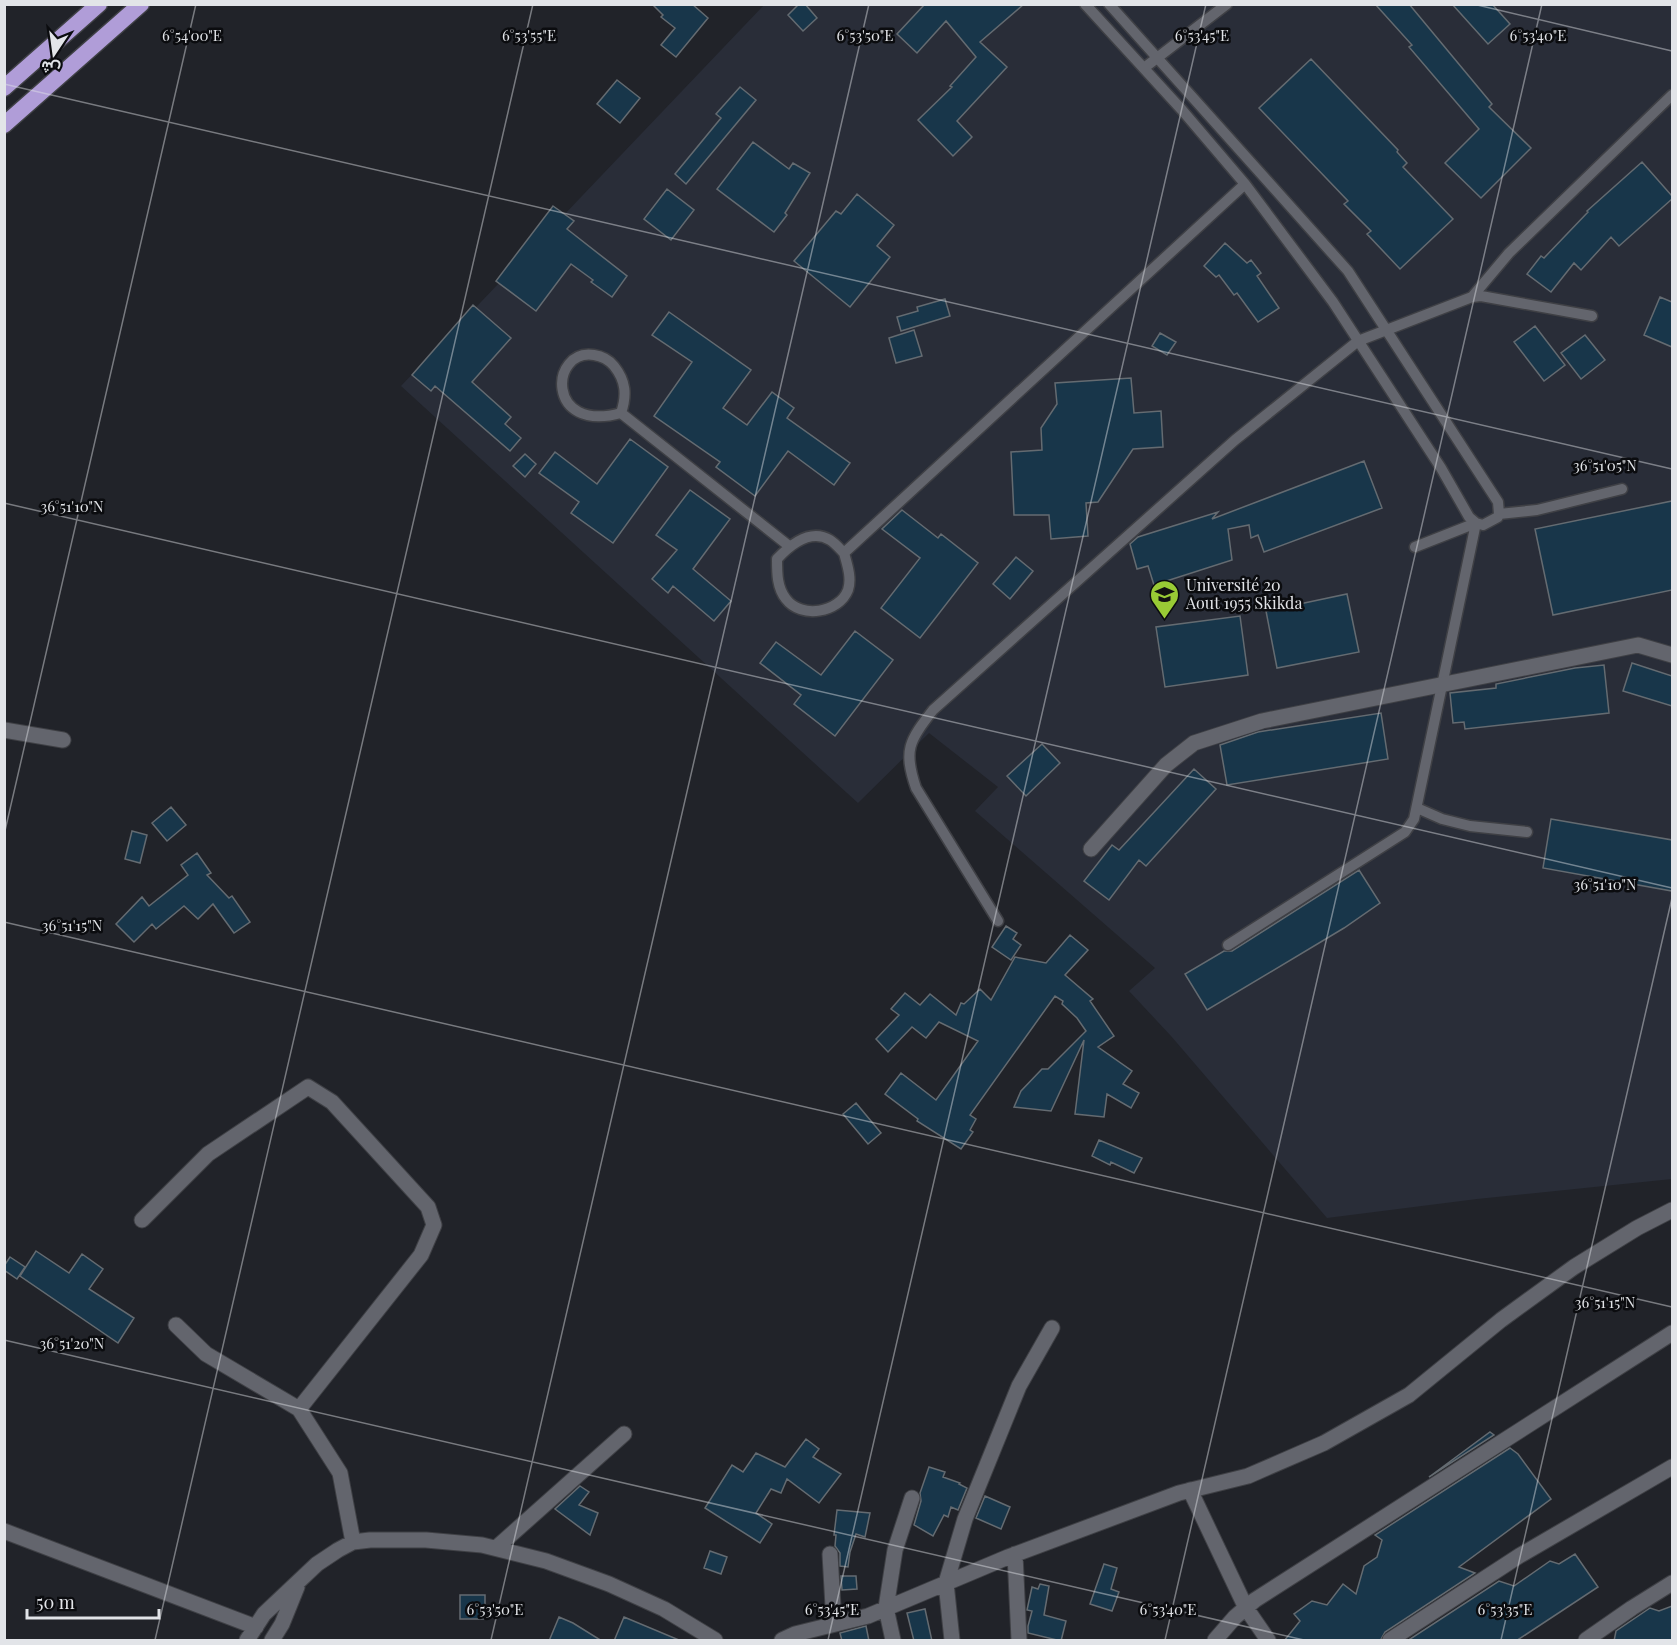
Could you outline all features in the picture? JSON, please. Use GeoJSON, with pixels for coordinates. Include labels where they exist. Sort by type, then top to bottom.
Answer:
{"type":"FeatureCollection","features":[{"type":"Feature","properties":{"kind":"highway"},"geometry":{"type":"LineString","coordinates":[[4,88],[99,4]]}},
{"type":"Feature","properties":{"kind":"highway"},"geometry":{"type":"LineString","coordinates":[[4,125],[141,4]]}},
{"type":"Feature","properties":{"kind":"street"},"geometry":{"type":"LineString","coordinates":[[1091,849],[1166,765],[1194,743],[1262,721],[1638,645],[1672,655]]}},
{"type":"Feature","properties":{"kind":"street"},"geometry":{"type":"LineString","coordinates":[[4,730],[63,740]]}},
{"type":"Feature","properties":{"kind":"street"},"geometry":{"type":"LineString","coordinates":[[142,1220],[208,1154],[308,1086],[332,1102],[428,1207],[435,1226],[421,1255],[299,1409]]}},
{"type":"Feature","properties":{"kind":"street"},"geometry":{"type":"LineString","coordinates":[[782,1641],[795,1634],[830,1630],[1015,1554],[1190,1490],[1248,1476],[1324,1443],[1408,1395],[1501,1320],[1574,1267],[1637,1228],[1672,1210]]}},
{"type":"Feature","properties":{"kind":"street"},"geometry":{"type":"LineString","coordinates":[[176,1325],[206,1354],[299,1409],[340,1473],[353,1542]]}},
{"type":"Feature","properties":{"kind":"street"},"geometry":{"type":"LineString","coordinates":[[952,1641],[946,1583],[965,1519],[1019,1386],[1052,1328]]}},
{"type":"Feature","properties":{"kind":"street"},"geometry":{"type":"LineString","coordinates":[[1215,1641],[1246,1608],[1672,1334]]}},
{"type":"Feature","properties":{"kind":"street"},"geometry":{"type":"LineString","coordinates":[[496,1548],[624,1434]]}},
{"type":"Feature","properties":{"kind":"street"},"geometry":{"type":"LineString","coordinates":[[1390,1641],[1519,1556],[1672,1467]]}},
{"type":"Feature","properties":{"kind":"street"},"geometry":{"type":"LineString","coordinates":[[1190,1490],[1246,1608],[1268,1641]]}},
{"type":"Feature","properties":{"kind":"street"},"geometry":{"type":"LineString","coordinates":[[893,1641],[886,1608],[895,1550],[912,1498]]}},
{"type":"Feature","properties":{"kind":"street"},"geometry":{"type":"LineString","coordinates":[[4,1531],[256,1627]]}},
{"type":"Feature","properties":{"kind":"street"},"geometry":{"type":"LineString","coordinates":[[247,1641],[264,1614],[317,1564],[338,1550],[353,1542],[370,1540],[426,1540],[482,1545],[546,1561],[609,1584],[664,1610],[715,1641]]}},
{"type":"Feature","properties":{"kind":"street"},"geometry":{"type":"LineString","coordinates":[[830,1554],[830,1630]]}},
{"type":"Feature","properties":{"kind":"street"},"geometry":{"type":"LineString","coordinates":[[1015,1554],[1019,1641]]}},
{"type":"Feature","properties":{"kind":"street"},"geometry":{"type":"LineString","coordinates":[[272,1641],[282,1624],[299,1581]]}},
{"type":"Feature","properties":{"kind":"street"},"geometry":{"type":"LineString","coordinates":[[1586,1641],[1672,1583]]}},
{"type":"Feature","properties":{"kind":"lane"},"geometry":{"type":"LineString","coordinates":[[1085,4],[1245,184],[1333,302],[1441,468],[1469,517],[1483,525],[1498,517],[1498,502],[1348,271],[1109,4]]}},
{"type":"Feature","properties":{"kind":"lane"},"geometry":{"type":"LineString","coordinates":[[1144,68],[1227,4]]}},
{"type":"Feature","properties":{"kind":"lane"},"geometry":{"type":"LineString","coordinates":[[1472,297],[1509,253],[1672,95]]}},
{"type":"Feature","properties":{"kind":"lane"},"geometry":{"type":"LineString","coordinates":[[844,553],[1245,184]]}},
{"type":"Feature","properties":{"kind":"lane"},"geometry":{"type":"LineString","coordinates":[[998,921],[916,788],[909,767],[910,744],[933,710],[1226,447],[1358,341],[1472,297],[1481,296],[1592,316]]}},
{"type":"Feature","properties":{"kind":"lane"},"geometry":{"type":"LineString","coordinates":[[586,354],[600,356],[612,363],[622,378],[626,390],[621,413],[607,417],[592,417],[578,412],[565,400],[561,391],[562,380],[572,362],[586,354]]}},
{"type":"Feature","properties":{"kind":"lane"},"geometry":{"type":"LineString","coordinates":[[621,413],[789,546]]}},
{"type":"Feature","properties":{"kind":"lane"},"geometry":{"type":"LineString","coordinates":[[1499,514],[1536,510],[1622,489]]}},
{"type":"Feature","properties":{"kind":"lane"},"geometry":{"type":"LineString","coordinates":[[1415,547],[1476,523]]}},
{"type":"Feature","properties":{"kind":"lane"},"geometry":{"type":"LineString","coordinates":[[1228,945],[1405,832],[1414,819],[1476,523]]}},
{"type":"Feature","properties":{"kind":"lane"},"geometry":{"type":"LineString","coordinates":[[809,536],[829,539],[844,553],[849,573],[848,589],[838,605],[825,609],[807,610],[795,607],[786,599],[777,578],[777,559],[789,546],[809,536]]}},
{"type":"Feature","properties":{"kind":"lane"},"geometry":{"type":"LineString","coordinates":[[1417,808],[1442,819],[1470,826],[1527,832]]}},
{"type":"Feature","properties":{"kind":"shaded area","name":"Université 20 Aout 1955 Skikda"},"geometry":{"type":"Polygon","coordinates":[[[764,5],[1672,5],[1672,1179],[1477,1199],[1327,1218],[1171,1036],[1129,991],[1155,968],[975,811],[998,787],[929,733],[858,803],[401,386],[764,5]]]}},
{"type":"Feature","properties":{"kind":"building"},"geometry":{"type":"Polygon","coordinates":[[[652,4],[692,4],[708,18],[676,57],[661,45],[675,28],[661,17],[663,15],[652,4]]]}},
{"type":"Feature","properties":{"kind":"building"},"geometry":{"type":"Polygon","coordinates":[[[799,4],[805,4],[817,18],[803,31],[788,15],[799,4]]]}},
{"type":"Feature","properties":{"kind":"building"},"geometry":{"type":"Polygon","coordinates":[[[925,4],[1024,4],[980,42],[1007,67],[957,121],[972,137],[953,156],[918,120],[952,87],[950,86],[976,57],[946,21],[917,53],[897,34],[925,4]]]}},
{"type":"Feature","properties":{"kind":"building"},"geometry":{"type":"Polygon","coordinates":[[[1375,4],[1409,4],[1492,104],[1489,107],[1531,148],[1481,198],[1445,163],[1479,129],[1409,47],[1412,45],[1375,4]]]}},
{"type":"Feature","properties":{"kind":"building"},"geometry":{"type":"Polygon","coordinates":[[[1452,4],[1492,4],[1510,24],[1488,44],[1452,4]]]}},
{"type":"Feature","properties":{"kind":"building"},"geometry":{"type":"Polygon","coordinates":[[[1311,59],[1398,150],[1397,152],[1407,163],[1403,167],[1453,219],[1400,269],[1367,234],[1371,231],[1344,204],[1348,201],[1259,108],[1311,59]]]}},
{"type":"Feature","properties":{"kind":"building"},"geometry":{"type":"Polygon","coordinates":[[[617,80],[640,98],[620,123],[597,104],[617,80]]]}},
{"type":"Feature","properties":{"kind":"building"},"geometry":{"type":"Polygon","coordinates":[[[740,87],[756,100],[686,184],[675,174],[721,118],[716,114],[740,87]]]}},
{"type":"Feature","properties":{"kind":"building"},"geometry":{"type":"Polygon","coordinates":[[[753,142],[789,169],[793,163],[810,173],[785,213],[787,215],[774,232],[717,189],[753,142]]]}},
{"type":"Feature","properties":{"kind":"building"},"geometry":{"type":"Polygon","coordinates":[[[1642,162],[1672,196],[1672,199],[1619,246],[1611,237],[1581,270],[1574,263],[1551,292],[1527,274],[1541,256],[1544,258],[1587,211],[1642,162]]]}},
{"type":"Feature","properties":{"kind":"building"},"geometry":{"type":"Polygon","coordinates":[[[667,189],[694,210],[671,240],[644,219],[667,189]]]}},
{"type":"Feature","properties":{"kind":"building"},"geometry":{"type":"Polygon","coordinates":[[[857,194],[894,225],[877,246],[890,257],[850,307],[794,261],[836,211],[841,214],[857,194]]]}},
{"type":"Feature","properties":{"kind":"building"},"geometry":{"type":"Polygon","coordinates":[[[553,206],[574,221],[567,229],[627,276],[612,297],[571,264],[536,311],[496,281],[553,206]]]}},
{"type":"Feature","properties":{"kind":"building"},"geometry":{"type":"Polygon","coordinates":[[[1225,243],[1247,263],[1251,260],[1261,273],[1257,276],[1279,308],[1258,322],[1237,293],[1234,295],[1219,275],[1216,277],[1204,266],[1225,243]]]}},
{"type":"Feature","properties":{"kind":"building"},"geometry":{"type":"Polygon","coordinates":[[[1660,297],[1672,302],[1672,347],[1644,335],[1660,297]]]}},
{"type":"Feature","properties":{"kind":"building"},"geometry":{"type":"Polygon","coordinates":[[[945,299],[950,316],[901,331],[897,317],[918,311],[917,307],[945,299]]]}},
{"type":"Feature","properties":{"kind":"building"},"geometry":{"type":"Polygon","coordinates":[[[473,305],[511,338],[472,382],[511,417],[505,424],[521,438],[510,451],[435,386],[431,391],[412,375],[473,305]]]}},
{"type":"Feature","properties":{"kind":"building"},"geometry":{"type":"Polygon","coordinates":[[[669,312],[751,370],[723,408],[747,425],[772,392],[794,408],[787,418],[850,463],[834,485],[788,451],[755,496],[716,467],[720,462],[654,416],[692,362],[652,335],[669,312]]]}},
{"type":"Feature","properties":{"kind":"building"},"geometry":{"type":"Polygon","coordinates":[[[1535,326],[1565,365],[1544,381],[1514,342],[1535,326]]]}},
{"type":"Feature","properties":{"kind":"building"},"geometry":{"type":"Polygon","coordinates":[[[914,330],[922,356],[896,363],[889,338],[914,330]]]}},
{"type":"Feature","properties":{"kind":"building"},"geometry":{"type":"Polygon","coordinates":[[[1160,333],[1176,342],[1167,355],[1152,346],[1160,333]]]}},
{"type":"Feature","properties":{"kind":"building"},"geometry":{"type":"Polygon","coordinates":[[[1585,335],[1605,360],[1581,379],[1561,353],[1585,335]]]}},
{"type":"Feature","properties":{"kind":"building"},"geometry":{"type":"Polygon","coordinates":[[[1131,378],[1134,413],[1161,411],[1163,447],[1133,449],[1098,502],[1086,503],[1088,536],[1051,539],[1049,515],[1014,515],[1011,452],[1042,450],[1041,428],[1057,404],[1055,383],[1131,378]]]}},
{"type":"Feature","properties":{"kind":"building"},"geometry":{"type":"Polygon","coordinates":[[[630,439],[668,467],[613,543],[571,513],[579,502],[539,473],[555,452],[597,484],[630,439]]]}},
{"type":"Feature","properties":{"kind":"building"},"geometry":{"type":"Polygon","coordinates":[[[525,454],[536,464],[525,477],[513,466],[525,454]]]}},
{"type":"Feature","properties":{"kind":"building"},"geometry":{"type":"Polygon","coordinates":[[[1364,461],[1382,508],[1264,552],[1258,535],[1251,538],[1249,525],[1228,529],[1232,560],[1154,585],[1148,566],[1137,569],[1130,544],[1138,537],[1218,512],[1212,519],[1364,461]]]}},
{"type":"Feature","properties":{"kind":"building"},"geometry":{"type":"Polygon","coordinates":[[[690,490],[730,519],[693,569],[731,601],[714,621],[673,586],[668,593],[652,579],[677,550],[656,535],[690,490]]]}},
{"type":"Feature","properties":{"kind":"building"},"geometry":{"type":"Polygon","coordinates":[[[1672,501],[1672,590],[1553,615],[1535,529],[1672,501]]]}},
{"type":"Feature","properties":{"kind":"building"},"geometry":{"type":"Polygon","coordinates":[[[902,510],[938,538],[941,534],[978,563],[920,638],[881,608],[920,558],[882,529],[902,510]]]}},
{"type":"Feature","properties":{"kind":"building"},"geometry":{"type":"Polygon","coordinates":[[[1016,557],[1033,571],[1010,599],[993,584],[1016,557]]]}},
{"type":"Feature","properties":{"kind":"building"},"geometry":{"type":"Polygon","coordinates":[[[1347,594],[1359,652],[1277,668],[1266,611],[1347,594]]]}},
{"type":"Feature","properties":{"kind":"building"},"geometry":{"type":"Polygon","coordinates":[[[1240,616],[1248,675],[1165,687],[1156,627],[1240,616]]]}},
{"type":"Feature","properties":{"kind":"building"},"geometry":{"type":"Polygon","coordinates":[[[855,631],[893,660],[835,736],[794,704],[801,695],[760,663],[776,642],[821,675],[855,631]]]}},
{"type":"Feature","properties":{"kind":"building"},"geometry":{"type":"Polygon","coordinates":[[[1632,663],[1672,676],[1672,706],[1623,691],[1632,663]]]}},
{"type":"Feature","properties":{"kind":"building"},"geometry":{"type":"Polygon","coordinates":[[[1604,665],[1609,713],[1465,729],[1464,722],[1453,723],[1450,693],[1496,688],[1496,684],[1575,668],[1604,665]]]}},
{"type":"Feature","properties":{"kind":"building"},"geometry":{"type":"Polygon","coordinates":[[[1381,713],[1388,759],[1227,785],[1220,745],[1258,732],[1381,713]]]}},
{"type":"Feature","properties":{"kind":"building"},"geometry":{"type":"Polygon","coordinates":[[[1042,744],[1060,763],[1026,796],[1007,776],[1042,744]]]}},
{"type":"Feature","properties":{"kind":"building"},"geometry":{"type":"Polygon","coordinates":[[[1194,769],[1216,789],[1146,866],[1139,860],[1109,900],[1084,881],[1112,845],[1119,850],[1194,769]]]}},
{"type":"Feature","properties":{"kind":"building"},"geometry":{"type":"Polygon","coordinates":[[[171,807],[186,825],[167,841],[152,823],[171,807]]]}},
{"type":"Feature","properties":{"kind":"building"},"geometry":{"type":"Polygon","coordinates":[[[1551,819],[1672,840],[1672,891],[1543,868],[1551,819]]]}},
{"type":"Feature","properties":{"kind":"building"},"geometry":{"type":"Polygon","coordinates":[[[132,831],[147,835],[140,863],[125,859],[132,831]]]}},
{"type":"Feature","properties":{"kind":"building"},"geometry":{"type":"Polygon","coordinates":[[[197,853],[211,873],[207,875],[229,898],[232,896],[250,922],[234,933],[213,904],[198,919],[184,906],[156,929],[152,924],[134,942],[116,924],[142,897],[149,906],[188,875],[181,865],[197,853]]]}},
{"type":"Feature","properties":{"kind":"building"},"geometry":{"type":"Polygon","coordinates":[[[1359,870],[1380,903],[1344,928],[1207,1010],[1185,974],[1224,951],[1232,951],[1359,870]]]}},
{"type":"Feature","properties":{"kind":"building"},"geometry":{"type":"Polygon","coordinates":[[[1006,926],[1017,933],[1013,939],[1021,945],[1011,960],[992,947],[1006,926]]]}},
{"type":"Feature","properties":{"kind":"building"},"geometry":{"type":"Polygon","coordinates":[[[1070,935],[1088,950],[1065,975],[1093,999],[1090,1001],[1114,1036],[1098,1047],[1132,1071],[1123,1084],[1139,1093],[1131,1108],[1107,1094],[1104,1117],[1075,1114],[1084,1040],[1051,1111],[1014,1107],[1021,1091],[1042,1069],[1048,1069],[1086,1031],[1077,1018],[1062,1004],[1063,1001],[1055,996],[970,1115],[976,1119],[970,1130],[973,1132],[961,1149],[917,1121],[918,1119],[885,1094],[901,1073],[936,1100],[978,1041],[939,1022],[926,1038],[912,1027],[888,1052],[876,1039],[899,1015],[891,1009],[905,993],[920,1005],[930,994],[956,1015],[961,1003],[964,1004],[980,989],[991,1000],[1015,957],[1046,963],[1070,935]]]}},
{"type":"Feature","properties":{"kind":"building"},"geometry":{"type":"Polygon","coordinates":[[[856,1103],[881,1133],[868,1144],[843,1114],[856,1103]]]}},
{"type":"Feature","properties":{"kind":"building"},"geometry":{"type":"Polygon","coordinates":[[[1099,1140],[1142,1158],[1134,1173],[1092,1156],[1099,1140]]]}},
{"type":"Feature","properties":{"kind":"building"},"geometry":{"type":"Polygon","coordinates":[[[36,1251],[69,1273],[82,1254],[103,1269],[89,1289],[134,1318],[118,1343],[20,1276],[36,1251]]]}},
{"type":"Feature","properties":{"kind":"building"},"geometry":{"type":"Polygon","coordinates":[[[10,1257],[25,1267],[17,1279],[4,1270],[10,1257]]]}},
{"type":"Feature","properties":{"kind":"building"},"geometry":{"type":"Polygon","coordinates":[[[1490,1432],[1494,1435],[1429,1477],[1490,1432]]]}},
{"type":"Feature","properties":{"kind":"building"},"geometry":{"type":"Polygon","coordinates":[[[806,1439],[819,1449],[813,1457],[841,1474],[819,1503],[787,1479],[781,1493],[771,1489],[756,1513],[772,1524],[760,1543],[705,1508],[732,1465],[743,1472],[756,1453],[785,1467],[806,1439]]]}},
{"type":"Feature","properties":{"kind":"building"},"geometry":{"type":"Polygon","coordinates":[[[1510,1448],[1518,1454],[1551,1499],[1459,1567],[1475,1573],[1385,1632],[1380,1641],[1284,1641],[1300,1621],[1294,1614],[1312,1601],[1327,1605],[1343,1584],[1356,1594],[1364,1566],[1377,1557],[1382,1540],[1375,1535],[1510,1448]]]}},
{"type":"Feature","properties":{"kind":"building"},"geometry":{"type":"Polygon","coordinates":[[[929,1467],[945,1472],[943,1477],[967,1488],[958,1510],[951,1507],[948,1517],[944,1515],[933,1536],[914,1525],[921,1501],[920,1493],[929,1467]]]}},
{"type":"Feature","properties":{"kind":"building"},"geometry":{"type":"Polygon","coordinates":[[[580,1486],[589,1492],[579,1505],[598,1513],[590,1535],[555,1509],[580,1486]]]}},
{"type":"Feature","properties":{"kind":"building"},"geometry":{"type":"Polygon","coordinates":[[[985,1496],[1010,1507],[1001,1529],[976,1518],[985,1496]]]}},
{"type":"Feature","properties":{"kind":"building"},"geometry":{"type":"Polygon","coordinates":[[[837,1510],[870,1513],[865,1537],[856,1534],[848,1567],[840,1566],[840,1553],[835,1546],[837,1510]]]}},
{"type":"Feature","properties":{"kind":"building"},"geometry":{"type":"Polygon","coordinates":[[[710,1551],[727,1557],[721,1574],[704,1568],[710,1551]]]}},
{"type":"Feature","properties":{"kind":"building"},"geometry":{"type":"Polygon","coordinates":[[[1575,1554],[1598,1587],[1516,1641],[1407,1641],[1499,1581],[1514,1586],[1550,1561],[1559,1564],[1575,1554]]]}},
{"type":"Feature","properties":{"kind":"building"},"geometry":{"type":"Polygon","coordinates":[[[1104,1564],[1117,1568],[1111,1589],[1119,1592],[1112,1611],[1090,1604],[1104,1564]]]}},
{"type":"Feature","properties":{"kind":"building"},"geometry":{"type":"Polygon","coordinates":[[[841,1576],[856,1576],[857,1589],[842,1590],[841,1576]]]}},
{"type":"Feature","properties":{"kind":"building"},"geometry":{"type":"Polygon","coordinates":[[[1040,1584],[1049,1586],[1044,1615],[1066,1621],[1061,1641],[1028,1633],[1032,1611],[1027,1610],[1032,1587],[1038,1589],[1040,1584]]]}},
{"type":"Feature","properties":{"kind":"building"},"geometry":{"type":"Polygon","coordinates":[[[460,1595],[485,1595],[485,1619],[460,1619],[460,1595]]]}},
{"type":"Feature","properties":{"kind":"building"},"geometry":{"type":"Polygon","coordinates":[[[1672,1606],[1672,1641],[1614,1641],[1616,1631],[1650,1608],[1659,1611],[1672,1606]]]}},
{"type":"Feature","properties":{"kind":"building"},"geometry":{"type":"Polygon","coordinates":[[[925,1609],[932,1641],[914,1641],[907,1613],[925,1609]]]}},
{"type":"Feature","properties":{"kind":"building"},"geometry":{"type":"Polygon","coordinates":[[[559,1617],[573,1623],[602,1641],[549,1641],[559,1617]]]}},
{"type":"Feature","properties":{"kind":"building"},"geometry":{"type":"Polygon","coordinates":[[[624,1617],[679,1640],[679,1641],[614,1641],[624,1617]]]}},
{"type":"Feature","properties":{"kind":"building"},"geometry":{"type":"Polygon","coordinates":[[[866,1626],[869,1641],[842,1641],[840,1633],[866,1626]]]}},
{"type":"Feature","properties":{"kind":"place","name":"Université 20 Aout 1955 Skikda"},"geometry":{"type":"Point","coordinates":[1165,620]}}]}
